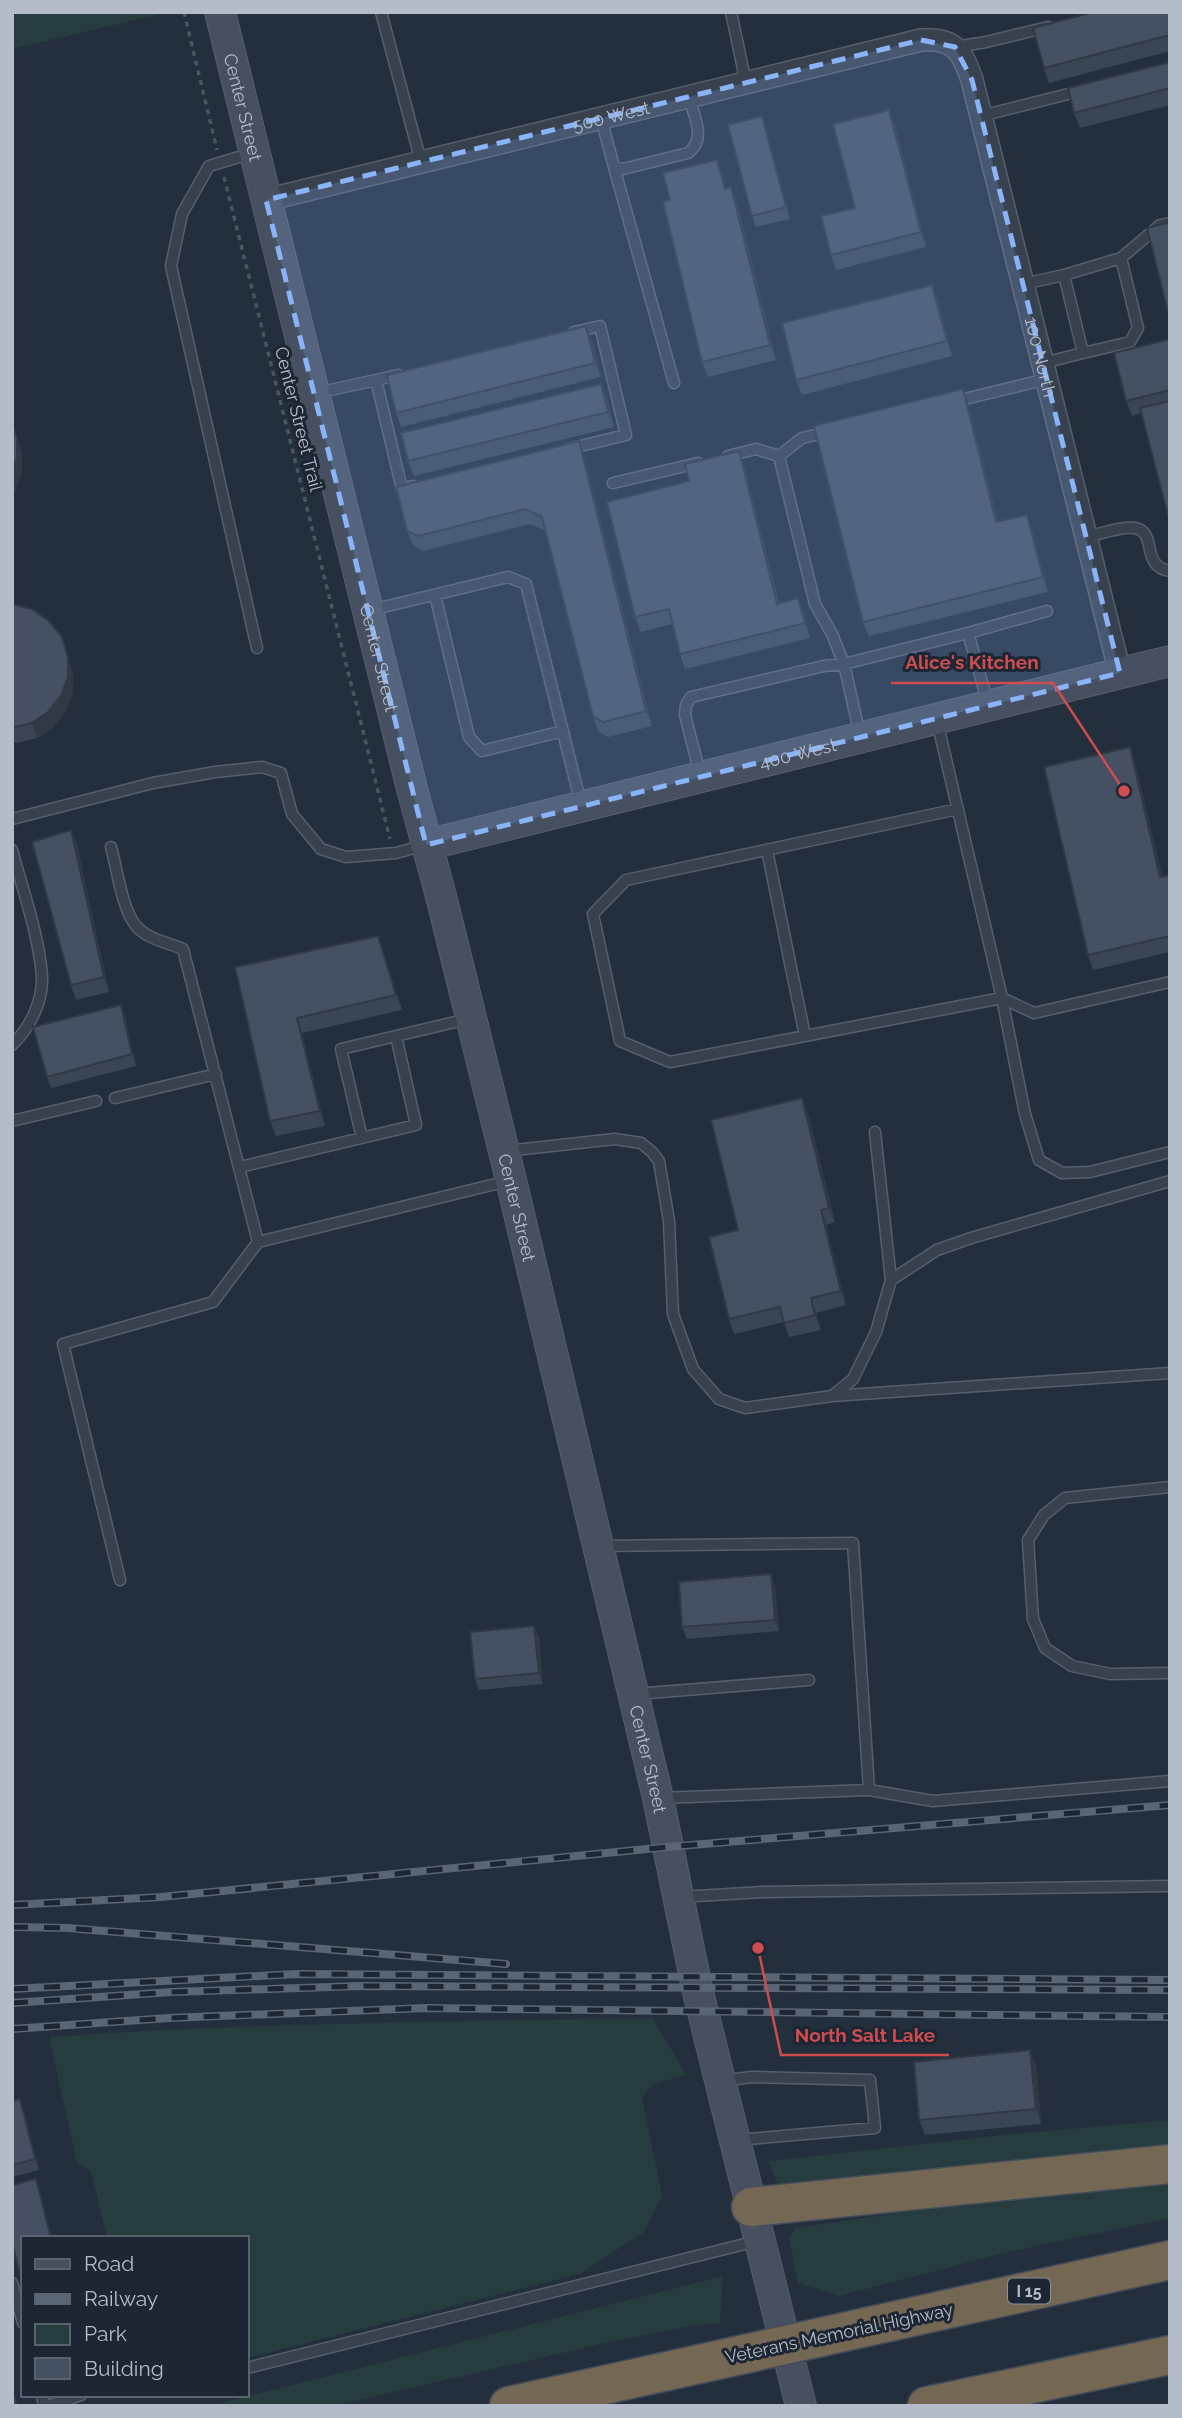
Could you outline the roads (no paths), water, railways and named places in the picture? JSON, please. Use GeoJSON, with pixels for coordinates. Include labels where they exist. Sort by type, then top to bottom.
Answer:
{"type":"FeatureCollection","features":[{"type":"Feature","properties":{"kind":"highway"},"geometry":{"type":"LineString","coordinates":[[756,2224],[1170,2164]]}},
{"type":"Feature","properties":{"kind":"highway","name":"Veterans Memorial Highway"},"geometry":{"type":"LineString","coordinates":[[509,2406],[1170,2260]]}},
{"type":"Feature","properties":{"kind":"highway"},"geometry":{"type":"LineString","coordinates":[[928,2406],[1170,2355]]}},
{"type":"Feature","properties":{"kind":"main road","name":"Center Street"},"geometry":{"type":"LineString","coordinates":[[220,12],[511,1180],[633,1694],[720,2082],[801,2406]]}},
{"type":"Feature","properties":{"kind":"main road","name":"400 West"},"geometry":{"type":"LineString","coordinates":[[426,845],[1170,661]]}},
{"type":"Feature","properties":{"kind":"street","name":"500 West"},"geometry":{"type":"LineString","coordinates":[[266,200],[921,40],[945,41],[955,47]]}},
{"type":"Feature","properties":{"kind":"street","name":"100 North"},"geometry":{"type":"LineString","coordinates":[[955,47],[968,67],[981,116],[1120,673]]}},
{"type":"Feature","properties":{"kind":"lane"},"geometry":{"type":"LineString","coordinates":[[381,12],[421,162]]}},
{"type":"Feature","properties":{"kind":"lane"},"geometry":{"type":"LineString","coordinates":[[731,12],[746,83]]}},
{"type":"Feature","properties":{"kind":"lane"},"geometry":{"type":"LineString","coordinates":[[955,47],[1065,22]]}},
{"type":"Feature","properties":{"kind":"lane"},"geometry":{"type":"LineString","coordinates":[[981,116],[1094,87]]}},
{"type":"Feature","properties":{"kind":"lane"},"geometry":{"type":"LineString","coordinates":[[614,167],[623,169],[688,153],[695,148],[699,139],[689,97]]}},
{"type":"Feature","properties":{"kind":"lane"},"geometry":{"type":"LineString","coordinates":[[601,118],[674,383]]}},
{"type":"Feature","properties":{"kind":"lane"},"geometry":{"type":"LineString","coordinates":[[254,152],[209,166],[182,214],[171,266],[257,648]]}},
{"type":"Feature","properties":{"kind":"lane"},"geometry":{"type":"LineString","coordinates":[[1023,284],[1121,258],[1160,225],[1170,223]]}},
{"type":"Feature","properties":{"kind":"lane"},"geometry":{"type":"LineString","coordinates":[[938,405],[1045,371],[1083,353],[1130,342],[1138,328],[1121,258]]}},
{"type":"Feature","properties":{"kind":"lane"},"geometry":{"type":"LineString","coordinates":[[1064,275],[1083,353]]}},
{"type":"Feature","properties":{"kind":"lane"},"geometry":{"type":"LineString","coordinates":[[560,336],[600,326],[626,435],[560,451]]}},
{"type":"Feature","properties":{"kind":"lane"},"geometry":{"type":"LineString","coordinates":[[314,394],[415,371]]}},
{"type":"Feature","properties":{"kind":"lane"},"geometry":{"type":"LineString","coordinates":[[376,380],[402,489],[428,482]]}},
{"type":"Feature","properties":{"kind":"lane"},"geometry":{"type":"LineString","coordinates":[[779,456],[802,438],[843,428]]}},
{"type":"Feature","properties":{"kind":"lane"},"geometry":{"type":"LineString","coordinates":[[717,458],[757,449],[779,456]]}},
{"type":"Feature","properties":{"kind":"lane"},"geometry":{"type":"LineString","coordinates":[[779,456],[815,604],[832,634],[844,664],[860,737]]}},
{"type":"Feature","properties":{"kind":"lane"},"geometry":{"type":"LineString","coordinates":[[613,483],[704,461]]}},
{"type":"Feature","properties":{"kind":"lane"},"geometry":{"type":"LineString","coordinates":[[1086,537],[1133,527],[1141,530],[1148,540],[1152,562],[1161,569],[1170,571]]}},
{"type":"Feature","properties":{"kind":"lane"},"geometry":{"type":"LineString","coordinates":[[368,611],[508,578],[526,584],[582,806]]}},
{"type":"Feature","properties":{"kind":"lane"},"geometry":{"type":"LineString","coordinates":[[435,595],[469,737],[482,751],[563,732]]}},
{"type":"Feature","properties":{"kind":"lane"},"geometry":{"type":"LineString","coordinates":[[701,777],[685,715],[686,705],[691,697],[824,666],[844,664],[1047,611]]}},
{"type":"Feature","properties":{"kind":"lane"},"geometry":{"type":"LineString","coordinates":[[968,633],[988,706]]}},
{"type":"Feature","properties":{"kind":"lane"},"geometry":{"type":"LineString","coordinates":[[936,719],[1002,998],[1025,1114],[1039,1160],[1062,1173],[1090,1172],[1170,1153]]}},
{"type":"Feature","properties":{"kind":"lane"},"geometry":{"type":"LineString","coordinates":[[12,819],[153,783],[262,767],[281,773],[292,814],[321,849],[346,857],[396,853],[426,845]]}},
{"type":"Feature","properties":{"kind":"lane"},"geometry":{"type":"LineString","coordinates":[[958,809],[626,880],[593,914],[620,1041],[670,1062],[1002,998],[1034,1013],[1170,982]]}},
{"type":"Feature","properties":{"kind":"lane"},"geometry":{"type":"LineString","coordinates":[[111,846],[129,914],[137,927],[151,937],[183,949],[258,1242]]}},
{"type":"Feature","properties":{"kind":"lane"},"geometry":{"type":"LineString","coordinates":[[12,850],[32,926],[42,979],[37,1008],[23,1035],[12,1045]]}},
{"type":"Feature","properties":{"kind":"lane"},"geometry":{"type":"LineString","coordinates":[[767,850],[805,1036]]}},
{"type":"Feature","properties":{"kind":"lane"},"geometry":{"type":"LineString","coordinates":[[362,1138],[341,1049],[471,1019]]}},
{"type":"Feature","properties":{"kind":"lane"},"geometry":{"type":"LineString","coordinates":[[240,1167],[416,1125],[396,1036]]}},
{"type":"Feature","properties":{"kind":"lane"},"geometry":{"type":"LineString","coordinates":[[115,1097],[216,1074]]}},
{"type":"Feature","properties":{"kind":"lane"},"geometry":{"type":"LineString","coordinates":[[12,1121],[96,1101]]}},
{"type":"Feature","properties":{"kind":"lane"},"geometry":{"type":"LineString","coordinates":[[832,1396],[853,1378],[876,1332],[891,1280],[875,1132]]}},
{"type":"Feature","properties":{"kind":"lane"},"geometry":{"type":"LineString","coordinates":[[504,1152],[615,1139],[641,1143],[659,1161],[669,1221],[673,1314],[693,1369],[719,1399],[744,1408],[832,1396],[1170,1373]]}},
{"type":"Feature","properties":{"kind":"lane"},"geometry":{"type":"LineString","coordinates":[[120,1580],[63,1344],[213,1302],[258,1242],[511,1180]]}},
{"type":"Feature","properties":{"kind":"lane"},"geometry":{"type":"LineString","coordinates":[[891,1280],[937,1250],[1170,1181]]}},
{"type":"Feature","properties":{"kind":"lane"},"geometry":{"type":"LineString","coordinates":[[1170,1487],[1065,1498],[1044,1516],[1028,1540],[1033,1619],[1045,1648],[1072,1666],[1110,1674],[1170,1673]]}},
{"type":"Feature","properties":{"kind":"lane"},"geometry":{"type":"LineString","coordinates":[[597,1546],[853,1543],[869,1790]]}},
{"type":"Feature","properties":{"kind":"lane"},"geometry":{"type":"LineString","coordinates":[[633,1694],[809,1680]]}},
{"type":"Feature","properties":{"kind":"lane"},"geometry":{"type":"LineString","coordinates":[[657,1798],[869,1790],[933,1801],[1170,1781]]}},
{"type":"Feature","properties":{"kind":"lane"},"geometry":{"type":"LineString","coordinates":[[677,1897],[777,1891],[1170,1886]]}},
{"type":"Feature","properties":{"kind":"lane"},"geometry":{"type":"LineString","coordinates":[[720,2082],[751,2077],[870,2080],[874,2128],[734,2140]]}},
{"type":"Feature","properties":{"kind":"lane"},"geometry":{"type":"LineString","coordinates":[[248,2368],[756,2224]]}},
{"type":"Feature","properties":{"kind":"lane"},"geometry":{"type":"LineString","coordinates":[[12,2283],[21,2316]]}},
{"type":"Feature","properties":{"kind":"lane"},"geometry":{"type":"LineString","coordinates":[[46,2406],[75,2397]]}},
{"type":"Feature","properties":{"kind":"railway"},"geometry":{"type":"LineString","coordinates":[[12,1905],[161,1897],[667,1847],[1170,1805]]}},
{"type":"Feature","properties":{"kind":"railway"},"geometry":{"type":"LineString","coordinates":[[12,1927],[68,1928],[506,1964]]}},
{"type":"Feature","properties":{"kind":"railway"},"geometry":{"type":"LineString","coordinates":[[12,1989],[296,1974],[1170,1980]]}},
{"type":"Feature","properties":{"kind":"railway"},"geometry":{"type":"LineString","coordinates":[[12,2003],[172,1992],[361,1986],[1170,1990]]}},
{"type":"Feature","properties":{"kind":"railway"},"geometry":{"type":"LineString","coordinates":[[12,2029],[169,2018],[425,2008],[1170,2017]]}},
{"type":"Feature","properties":{"kind":"place","name":"Alice's Kitchen"},"geometry":{"type":"Point","coordinates":[1124,791]}},
{"type":"Feature","properties":{"kind":"place","name":"North Salt Lake"},"geometry":{"type":"Point","coordinates":[758,1948]}}]}
